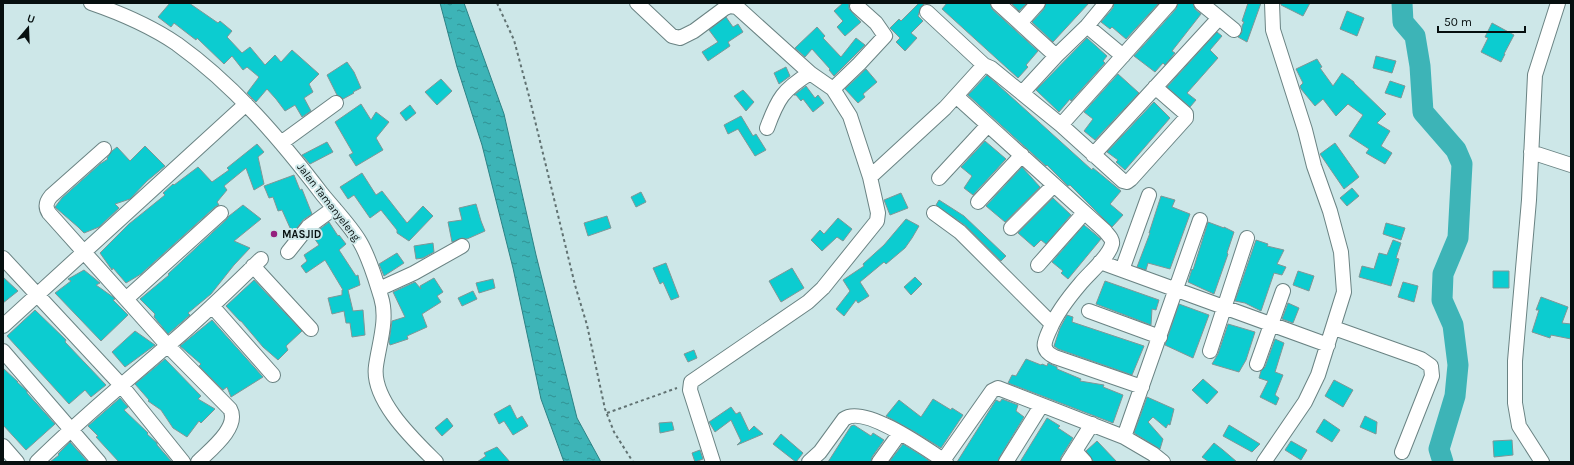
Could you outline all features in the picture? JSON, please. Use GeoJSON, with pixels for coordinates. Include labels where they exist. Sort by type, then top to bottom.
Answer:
{"type":"FeatureCollection","features":[{"type":"Feature","properties":{"kind":"street","name":"Jalan Tamanyeleng"},"geometry":{"type":"LineString","coordinates":[[91,3],[117,12],[176,44],[224,82],[246,104],[281,144],[360,242],[370,262],[379,289],[384,316],[376,368],[375,381],[378,391],[383,400],[413,439],[436,462]]}},
{"type":"Feature","properties":{"kind":"street"},"geometry":{"type":"LineString","coordinates":[[637,3],[672,36],[680,38],[694,31],[726,8],[730,6],[737,7],[810,73],[833,89],[850,116],[870,177],[878,213],[877,221],[823,288],[808,302],[691,382],[690,390],[713,462]]}},
{"type":"Feature","properties":{"kind":"street"},"geometry":{"type":"LineString","coordinates":[[998,3],[1056,56]]}},
{"type":"Feature","properties":{"kind":"street"},"geometry":{"type":"LineString","coordinates":[[1020,23],[1038,3]]}},
{"type":"Feature","properties":{"kind":"street"},"geometry":{"type":"LineString","coordinates":[[1022,93],[1056,56],[1087,26],[1106,3]]}},
{"type":"Feature","properties":{"kind":"street"},"geometry":{"type":"LineString","coordinates":[[1061,125],[1170,3]]}},
{"type":"Feature","properties":{"kind":"street"},"geometry":{"type":"LineString","coordinates":[[1202,3],[1234,30]]}},
{"type":"Feature","properties":{"kind":"street"},"geometry":{"type":"LineString","coordinates":[[1264,462],[1305,402],[1318,375],[1334,328],[1344,292],[1341,252],[1330,211],[1314,166],[1305,130],[1273,30],[1272,3]]}},
{"type":"Feature","properties":{"kind":"street"},"geometry":{"type":"LineString","coordinates":[[1542,462],[1519,426],[1515,403],[1515,361],[1528,207],[1535,75],[1558,3]]}},
{"type":"Feature","properties":{"kind":"street"},"geometry":{"type":"LineString","coordinates":[[833,89],[885,36],[876,23],[857,6]]}},
{"type":"Feature","properties":{"kind":"street"},"geometry":{"type":"LineString","coordinates":[[927,12],[984,65],[991,68],[1061,125],[1122,181],[1129,181],[1185,121],[1186,114],[1155,87]]}},
{"type":"Feature","properties":{"kind":"street"},"geometry":{"type":"LineString","coordinates":[[1093,155],[1219,18]]}},
{"type":"Feature","properties":{"kind":"street"},"geometry":{"type":"LineString","coordinates":[[1087,26],[1122,56]]}},
{"type":"Feature","properties":{"kind":"street"},"geometry":{"type":"LineString","coordinates":[[870,177],[902,149],[956,96],[984,65]]}},
{"type":"Feature","properties":{"kind":"street"},"geometry":{"type":"LineString","coordinates":[[767,128],[778,102],[787,89],[810,73]]}},
{"type":"Feature","properties":{"kind":"street"},"geometry":{"type":"LineString","coordinates":[[956,96],[1105,231],[1112,240],[1109,250],[1081,282],[1059,311],[1045,341],[1044,345],[1048,353],[1055,357],[1142,387]]}},
{"type":"Feature","properties":{"kind":"street"},"geometry":{"type":"LineString","coordinates":[[281,144],[336,103]]}},
{"type":"Feature","properties":{"kind":"street"},"geometry":{"type":"LineString","coordinates":[[3,326],[246,104]]}},
{"type":"Feature","properties":{"kind":"street"},"geometry":{"type":"LineString","coordinates":[[939,178],[988,125]]}},
{"type":"Feature","properties":{"kind":"street"},"geometry":{"type":"LineString","coordinates":[[104,149],[51,196],[46,204],[46,209],[168,346],[218,396],[233,414],[233,419],[229,429],[198,462]]}},
{"type":"Feature","properties":{"kind":"street"},"geometry":{"type":"LineString","coordinates":[[1531,152],[1571,165]]}},
{"type":"Feature","properties":{"kind":"street"},"geometry":{"type":"LineString","coordinates":[[978,202],[1022,155]]}},
{"type":"Feature","properties":{"kind":"street"},"geometry":{"type":"LineString","coordinates":[[1011,228],[1054,184]]}},
{"type":"Feature","properties":{"kind":"street"},"geometry":{"type":"LineString","coordinates":[[1122,270],[1149,195]]}},
{"type":"Feature","properties":{"kind":"street"},"geometry":{"type":"LineString","coordinates":[[288,252],[308,227],[334,208]]}},
{"type":"Feature","properties":{"kind":"street"},"geometry":{"type":"LineString","coordinates":[[126,299],[221,213]]}},
{"type":"Feature","properties":{"kind":"street"},"geometry":{"type":"LineString","coordinates":[[934,213],[960,232],[1052,324]]}},
{"type":"Feature","properties":{"kind":"street"},"geometry":{"type":"LineString","coordinates":[[1038,265],[1084,213]]}},
{"type":"Feature","properties":{"kind":"street"},"geometry":{"type":"LineString","coordinates":[[1124,437],[1177,290],[1200,220]]}},
{"type":"Feature","properties":{"kind":"street"},"geometry":{"type":"LineString","coordinates":[[1210,351],[1247,238]]}},
{"type":"Feature","properties":{"kind":"street"},"geometry":{"type":"LineString","coordinates":[[379,289],[414,273],[462,246]]}},
{"type":"Feature","properties":{"kind":"street"},"geometry":{"type":"LineString","coordinates":[[3,258],[121,385],[183,462]]}},
{"type":"Feature","properties":{"kind":"street"},"geometry":{"type":"LineString","coordinates":[[37,462],[71,428],[168,346],[212,306],[257,262],[311,329]]}},
{"type":"Feature","properties":{"kind":"street"},"geometry":{"type":"LineString","coordinates":[[1100,262],[1328,344]]}},
{"type":"Feature","properties":{"kind":"street"},"geometry":{"type":"LineString","coordinates":[[1257,364],[1283,291]]}},
{"type":"Feature","properties":{"kind":"street"},"geometry":{"type":"LineString","coordinates":[[212,306],[273,375]]}},
{"type":"Feature","properties":{"kind":"street"},"geometry":{"type":"LineString","coordinates":[[1089,311],[1160,337]]}},
{"type":"Feature","properties":{"kind":"street"},"geometry":{"type":"LineString","coordinates":[[1334,328],[1421,359],[1431,366],[1432,376],[1402,452]]}},
{"type":"Feature","properties":{"kind":"street"},"geometry":{"type":"LineString","coordinates":[[3,352],[71,428],[99,462]]}},
{"type":"Feature","properties":{"kind":"street"},"geometry":{"type":"LineString","coordinates":[[809,462],[820,452],[842,421],[847,417],[853,416],[868,418],[883,423],[944,461],[995,388],[1124,437],[1163,462]]}},
{"type":"Feature","properties":{"kind":"street"},"geometry":{"type":"LineString","coordinates":[[1006,462],[1042,406]]}},
{"type":"Feature","properties":{"kind":"street"},"geometry":{"type":"LineString","coordinates":[[1085,462],[1071,457],[1092,424]]}},
{"type":"Feature","properties":{"kind":"street"},"geometry":{"type":"LineString","coordinates":[[879,462],[900,433]]}},
{"type":"Feature","properties":{"kind":"street"},"geometry":{"type":"LineString","coordinates":[[3,446],[17,462]]}},
{"type":"Feature","properties":{"kind":"path"},"geometry":{"type":"LineString","coordinates":[[497,3],[514,40],[575,285],[587,325],[607,413],[614,432],[633,462]]}},
{"type":"Feature","properties":{"kind":"path"},"geometry":{"type":"LineString","coordinates":[[607,413],[669,392],[691,382]]}},
{"type":"Feature","properties":{"kind":"water"},"geometry":{"type":"Polygon","coordinates":[[[440,3],[464,3],[504,114],[536,255],[577,418],[601,462],[564,462],[541,399],[513,268],[482,145],[457,67],[440,3]]]}},
{"type":"Feature","properties":{"kind":"building"},"geometry":{"type":"Polygon","coordinates":[[[170,3],[189,3],[218,23],[220,21],[232,31],[227,37],[242,53],[250,47],[265,65],[275,55],[281,62],[292,50],[319,74],[309,84],[313,92],[304,98],[311,111],[302,117],[295,105],[285,111],[267,89],[256,102],[247,93],[259,77],[247,67],[243,70],[232,56],[224,64],[197,38],[196,40],[174,23],[171,27],[158,17],[170,3]]]}},
{"type":"Feature","properties":{"kind":"building"},"geometry":{"type":"Polygon","coordinates":[[[843,3],[849,3],[849,9],[861,22],[845,36],[837,27],[843,21],[834,11],[843,3]]]}},
{"type":"Feature","properties":{"kind":"building"},"geometry":{"type":"Polygon","coordinates":[[[919,3],[931,3],[924,4],[921,7],[918,16],[923,21],[911,33],[917,38],[905,51],[896,42],[900,38],[890,28],[899,19],[901,21],[919,3]]]}},
{"type":"Feature","properties":{"kind":"building"},"geometry":{"type":"Polygon","coordinates":[[[947,3],[990,3],[992,9],[1038,51],[1026,65],[1028,67],[1018,78],[942,9],[947,3]]]}},
{"type":"Feature","properties":{"kind":"building"},"geometry":{"type":"Polygon","coordinates":[[[1011,3],[1027,3],[1019,11],[1011,3]]]}},
{"type":"Feature","properties":{"kind":"building"},"geometry":{"type":"Polygon","coordinates":[[[1046,3],[1089,3],[1053,42],[1032,22],[1044,9],[1046,3]]]}},
{"type":"Feature","properties":{"kind":"building"},"geometry":{"type":"Polygon","coordinates":[[[1114,3],[1159,3],[1126,39],[1112,27],[1110,29],[1101,22],[1113,8],[1114,3]]]}},
{"type":"Feature","properties":{"kind":"building"},"geometry":{"type":"Polygon","coordinates":[[[1178,3],[1193,3],[1195,9],[1201,14],[1172,51],[1175,53],[1165,65],[1163,63],[1155,72],[1134,56],[1176,9],[1178,3]]]}},
{"type":"Feature","properties":{"kind":"building"},"geometry":{"type":"Polygon","coordinates":[[[1248,3],[1261,3],[1247,42],[1238,37],[1242,32],[1244,22],[1242,21],[1248,3]]]}},
{"type":"Feature","properties":{"kind":"building"},"geometry":{"type":"Polygon","coordinates":[[[1281,3],[1310,3],[1303,16],[1281,5],[1281,3]]]}},
{"type":"Feature","properties":{"kind":"building"},"geometry":{"type":"Polygon","coordinates":[[[1347,11],[1364,18],[1357,36],[1340,29],[1347,11]]]}},
{"type":"Feature","properties":{"kind":"building"},"geometry":{"type":"Polygon","coordinates":[[[726,17],[733,27],[738,24],[743,32],[728,42],[730,46],[708,61],[702,52],[718,42],[709,30],[726,17]]]}},
{"type":"Feature","properties":{"kind":"building"},"geometry":{"type":"Polygon","coordinates":[[[1492,23],[1514,35],[1501,62],[1481,52],[1488,38],[1485,37],[1492,23]]]}},
{"type":"Feature","properties":{"kind":"building"},"geometry":{"type":"Polygon","coordinates":[[[817,27],[825,36],[823,38],[841,57],[856,38],[865,45],[834,76],[829,70],[830,69],[812,49],[805,57],[795,48],[817,27]]]}},
{"type":"Feature","properties":{"kind":"building"},"geometry":{"type":"Polygon","coordinates":[[[1217,32],[1222,36],[1210,50],[1218,58],[1187,93],[1196,100],[1190,107],[1167,87],[1217,32]]]}},
{"type":"Feature","properties":{"kind":"building"},"geometry":{"type":"Polygon","coordinates":[[[1087,38],[1107,56],[1103,61],[1105,63],[1071,101],[1070,99],[1059,112],[1036,90],[1087,38]]]}},
{"type":"Feature","properties":{"kind":"building"},"geometry":{"type":"Polygon","coordinates":[[[1376,56],[1396,61],[1392,73],[1373,68],[1376,56]]]}},
{"type":"Feature","properties":{"kind":"building"},"geometry":{"type":"Polygon","coordinates":[[[1317,59],[1322,67],[1320,68],[1333,86],[1342,73],[1354,82],[1386,114],[1377,123],[1390,131],[1381,146],[1392,153],[1385,164],[1366,153],[1369,149],[1349,136],[1363,115],[1348,104],[1336,116],[1323,99],[1315,106],[1301,89],[1300,86],[1303,83],[1296,69],[1317,59]]]}},
{"type":"Feature","properties":{"kind":"building"},"geometry":{"type":"Polygon","coordinates":[[[347,62],[354,72],[361,88],[343,99],[337,95],[327,75],[347,62]]]}},
{"type":"Feature","properties":{"kind":"building"},"geometry":{"type":"Polygon","coordinates":[[[786,67],[790,76],[779,84],[774,73],[786,67]]]}},
{"type":"Feature","properties":{"kind":"building"},"geometry":{"type":"Polygon","coordinates":[[[866,69],[877,82],[863,94],[865,97],[858,103],[845,89],[866,69]]]}},
{"type":"Feature","properties":{"kind":"building"},"geometry":{"type":"Polygon","coordinates":[[[1118,74],[1139,93],[1095,140],[1084,131],[1093,119],[1084,112],[1118,74]]]}},
{"type":"Feature","properties":{"kind":"building"},"geometry":{"type":"Polygon","coordinates":[[[987,75],[1092,170],[1093,168],[1121,191],[1110,204],[1123,215],[1112,227],[1070,185],[1068,186],[1047,165],[1046,166],[968,95],[987,75]]]}},
{"type":"Feature","properties":{"kind":"building"},"geometry":{"type":"Polygon","coordinates":[[[441,79],[452,91],[437,105],[425,92],[441,79]]]}},
{"type":"Feature","properties":{"kind":"building"},"geometry":{"type":"Polygon","coordinates":[[[1390,81],[1405,86],[1401,98],[1385,93],[1390,81]]]}},
{"type":"Feature","properties":{"kind":"building"},"geometry":{"type":"Polygon","coordinates":[[[806,86],[815,98],[818,95],[824,103],[813,112],[803,99],[801,101],[796,95],[794,95],[806,86]]]}},
{"type":"Feature","properties":{"kind":"building"},"geometry":{"type":"Polygon","coordinates":[[[743,90],[754,102],[746,111],[734,96],[743,90]]]}},
{"type":"Feature","properties":{"kind":"building"},"geometry":{"type":"Polygon","coordinates":[[[1154,102],[1170,118],[1125,170],[1116,162],[1118,160],[1107,152],[1154,102]]]}},
{"type":"Feature","properties":{"kind":"building"},"geometry":{"type":"Polygon","coordinates":[[[361,104],[371,120],[376,112],[389,122],[376,138],[383,150],[356,166],[349,155],[353,153],[335,122],[361,104]]]}},
{"type":"Feature","properties":{"kind":"building"},"geometry":{"type":"Polygon","coordinates":[[[410,105],[416,113],[406,121],[400,113],[410,105]]]}},
{"type":"Feature","properties":{"kind":"building"},"geometry":{"type":"Polygon","coordinates":[[[741,116],[753,136],[756,134],[766,150],[755,156],[738,129],[728,134],[724,125],[741,116]]]}},
{"type":"Feature","properties":{"kind":"building"},"geometry":{"type":"Polygon","coordinates":[[[985,141],[1006,159],[973,195],[964,188],[972,176],[961,167],[985,141]]]}},
{"type":"Feature","properties":{"kind":"building"},"geometry":{"type":"Polygon","coordinates":[[[327,142],[333,152],[310,164],[302,155],[327,142]]]}},
{"type":"Feature","properties":{"kind":"building"},"geometry":{"type":"Polygon","coordinates":[[[1335,143],[1359,177],[1344,189],[1320,154],[1335,143]]]}},
{"type":"Feature","properties":{"kind":"building"},"geometry":{"type":"Polygon","coordinates":[[[257,144],[264,152],[258,157],[264,184],[254,190],[246,168],[224,186],[227,190],[217,202],[219,205],[141,274],[126,283],[113,268],[112,270],[100,253],[129,224],[165,195],[163,193],[173,184],[174,185],[198,167],[212,182],[229,170],[227,168],[257,144]]]}},
{"type":"Feature","properties":{"kind":"building"},"geometry":{"type":"Polygon","coordinates":[[[145,146],[165,166],[147,181],[130,199],[115,204],[119,208],[99,227],[84,233],[55,207],[62,198],[100,164],[108,159],[107,158],[112,151],[117,147],[130,161],[145,146]]]}},
{"type":"Feature","properties":{"kind":"building"},"geometry":{"type":"Polygon","coordinates":[[[1022,167],[1040,187],[1005,222],[986,206],[1022,167]]]}},
{"type":"Feature","properties":{"kind":"building"},"geometry":{"type":"Polygon","coordinates":[[[362,173],[376,195],[382,191],[407,223],[423,206],[433,216],[409,241],[397,233],[397,230],[381,210],[370,218],[354,195],[348,199],[340,187],[362,173]]]}},
{"type":"Feature","properties":{"kind":"building"},"geometry":{"type":"Polygon","coordinates":[[[294,175],[300,190],[302,189],[312,214],[303,220],[297,228],[291,230],[282,210],[278,211],[273,197],[269,198],[264,186],[294,175]]]}},
{"type":"Feature","properties":{"kind":"building"},"geometry":{"type":"Polygon","coordinates":[[[1352,188],[1359,196],[1347,206],[1340,198],[1352,188]]]}},
{"type":"Feature","properties":{"kind":"building"},"geometry":{"type":"Polygon","coordinates":[[[641,192],[646,202],[636,207],[631,197],[641,192]]]}},
{"type":"Feature","properties":{"kind":"building"},"geometry":{"type":"Polygon","coordinates":[[[901,193],[908,208],[890,215],[884,200],[901,193]]]}},
{"type":"Feature","properties":{"kind":"building"},"geometry":{"type":"Polygon","coordinates":[[[1161,196],[1175,200],[1172,207],[1190,214],[1170,269],[1148,263],[1146,270],[1137,267],[1150,233],[1161,196]]]}},
{"type":"Feature","properties":{"kind":"building"},"geometry":{"type":"Polygon","coordinates":[[[1053,198],[1071,215],[1046,244],[1041,240],[1034,247],[1018,233],[1053,198]]]}},
{"type":"Feature","properties":{"kind":"building"},"geometry":{"type":"Polygon","coordinates":[[[939,200],[964,216],[1006,256],[1001,261],[966,226],[936,205],[939,200]]]}},
{"type":"Feature","properties":{"kind":"building"},"geometry":{"type":"Polygon","coordinates":[[[476,204],[485,231],[467,239],[462,238],[452,242],[448,222],[462,220],[459,208],[476,204]]]}},
{"type":"Feature","properties":{"kind":"building"},"geometry":{"type":"Polygon","coordinates":[[[243,205],[261,219],[234,241],[250,248],[234,265],[211,294],[188,313],[190,315],[168,334],[154,317],[155,314],[140,299],[169,275],[168,274],[229,216],[243,205]]]}},
{"type":"Feature","properties":{"kind":"building"},"geometry":{"type":"Polygon","coordinates":[[[607,216],[611,228],[588,236],[584,223],[607,216]]]}},
{"type":"Feature","properties":{"kind":"building"},"geometry":{"type":"Polygon","coordinates":[[[838,218],[852,229],[843,241],[837,237],[822,251],[811,240],[820,230],[824,234],[838,218]]]}},
{"type":"Feature","properties":{"kind":"building"},"geometry":{"type":"Polygon","coordinates":[[[906,219],[919,226],[912,238],[905,248],[886,264],[884,262],[860,282],[869,296],[858,303],[856,300],[844,316],[836,309],[850,291],[843,280],[864,266],[863,264],[884,245],[906,219]]]}},
{"type":"Feature","properties":{"kind":"building"},"geometry":{"type":"Polygon","coordinates":[[[329,222],[338,236],[339,235],[346,244],[339,250],[356,276],[358,275],[360,285],[348,290],[353,311],[363,310],[365,335],[352,337],[350,323],[346,323],[344,311],[332,314],[328,298],[342,295],[343,290],[325,260],[306,273],[301,266],[307,261],[304,255],[319,245],[312,235],[329,222]]]}},
{"type":"Feature","properties":{"kind":"building"},"geometry":{"type":"Polygon","coordinates":[[[1208,222],[1234,232],[1214,294],[1188,282],[1208,222]]]}},
{"type":"Feature","properties":{"kind":"building"},"geometry":{"type":"Polygon","coordinates":[[[1386,223],[1405,228],[1401,240],[1383,234],[1386,223]]]}},
{"type":"Feature","properties":{"kind":"building"},"geometry":{"type":"Polygon","coordinates":[[[1084,225],[1101,239],[1068,279],[1061,273],[1063,271],[1052,262],[1084,225]]]}},
{"type":"Feature","properties":{"kind":"building"},"geometry":{"type":"Polygon","coordinates":[[[1256,240],[1268,244],[1267,246],[1284,250],[1277,264],[1286,267],[1282,275],[1274,273],[1261,311],[1245,303],[1235,301],[1256,240]]]}},
{"type":"Feature","properties":{"kind":"building"},"geometry":{"type":"Polygon","coordinates":[[[1393,240],[1401,243],[1396,258],[1399,259],[1391,286],[1359,277],[1362,266],[1374,269],[1379,253],[1387,255],[1393,240]]]}},
{"type":"Feature","properties":{"kind":"building"},"geometry":{"type":"Polygon","coordinates":[[[433,243],[434,252],[423,258],[416,259],[414,246],[433,243]]]}},
{"type":"Feature","properties":{"kind":"building"},"geometry":{"type":"Polygon","coordinates":[[[397,253],[404,263],[384,276],[379,264],[397,253]]]}},
{"type":"Feature","properties":{"kind":"building"},"geometry":{"type":"Polygon","coordinates":[[[666,263],[679,297],[671,300],[663,282],[660,284],[653,268],[666,263]]]}},
{"type":"Feature","properties":{"kind":"building"},"geometry":{"type":"Polygon","coordinates":[[[792,268],[804,288],[781,302],[769,281],[792,268]]]}},
{"type":"Feature","properties":{"kind":"building"},"geometry":{"type":"Polygon","coordinates":[[[84,270],[100,283],[96,285],[113,297],[115,299],[113,300],[128,315],[101,341],[55,293],[71,281],[68,279],[84,270]]]}},
{"type":"Feature","properties":{"kind":"building"},"geometry":{"type":"Polygon","coordinates":[[[1298,271],[1314,276],[1309,291],[1293,285],[1298,271]]]}},
{"type":"Feature","properties":{"kind":"building"},"geometry":{"type":"Polygon","coordinates":[[[1493,271],[1509,271],[1509,288],[1493,288],[1493,271]]]}},
{"type":"Feature","properties":{"kind":"building"},"geometry":{"type":"Polygon","coordinates":[[[3,277],[18,291],[3,303],[3,277]]]}},
{"type":"Feature","properties":{"kind":"building"},"geometry":{"type":"Polygon","coordinates":[[[915,277],[922,284],[911,295],[904,287],[915,277]]]}},
{"type":"Feature","properties":{"kind":"building"},"geometry":{"type":"Polygon","coordinates":[[[434,278],[443,292],[437,296],[441,302],[422,314],[427,327],[407,336],[408,339],[390,345],[389,342],[392,321],[405,317],[393,292],[415,282],[421,289],[420,286],[434,278]]]}},
{"type":"Feature","properties":{"kind":"building"},"geometry":{"type":"Polygon","coordinates":[[[493,279],[495,288],[479,293],[476,283],[493,279]]]}},
{"type":"Feature","properties":{"kind":"building"},"geometry":{"type":"Polygon","coordinates":[[[254,280],[302,331],[286,346],[288,350],[278,360],[263,347],[226,306],[254,280]]]}},
{"type":"Feature","properties":{"kind":"building"},"geometry":{"type":"Polygon","coordinates":[[[1105,281],[1159,300],[1156,310],[1152,309],[1151,325],[1096,304],[1105,281]]]}},
{"type":"Feature","properties":{"kind":"building"},"geometry":{"type":"Polygon","coordinates":[[[1403,282],[1418,286],[1414,302],[1398,297],[1403,282]]]}},
{"type":"Feature","properties":{"kind":"building"},"geometry":{"type":"Polygon","coordinates":[[[473,291],[477,299],[462,306],[458,298],[473,291]]]}},
{"type":"Feature","properties":{"kind":"building"},"geometry":{"type":"Polygon","coordinates":[[[1541,297],[1568,307],[1562,323],[1571,324],[1571,339],[1551,335],[1550,338],[1532,332],[1539,310],[1536,310],[1541,297]]]}},
{"type":"Feature","properties":{"kind":"building"},"geometry":{"type":"Polygon","coordinates":[[[1288,303],[1299,308],[1293,323],[1282,319],[1288,303]]]}},
{"type":"Feature","properties":{"kind":"building"},"geometry":{"type":"Polygon","coordinates":[[[1179,304],[1209,315],[1193,358],[1165,345],[1179,304]]]}},
{"type":"Feature","properties":{"kind":"building"},"geometry":{"type":"Polygon","coordinates":[[[35,310],[66,340],[65,342],[106,385],[91,397],[85,390],[69,404],[7,336],[35,310]]]}},
{"type":"Feature","properties":{"kind":"building"},"geometry":{"type":"Polygon","coordinates":[[[1067,315],[1073,317],[1072,322],[1144,346],[1132,375],[1058,349],[1054,346],[1060,328],[1067,315]]]}},
{"type":"Feature","properties":{"kind":"building"},"geometry":{"type":"Polygon","coordinates":[[[212,320],[263,377],[231,397],[227,387],[223,390],[199,366],[201,364],[180,346],[212,320]]]}},
{"type":"Feature","properties":{"kind":"building"},"geometry":{"type":"Polygon","coordinates":[[[1228,324],[1255,332],[1246,360],[1239,372],[1212,364],[1218,354],[1228,324]]]}},
{"type":"Feature","properties":{"kind":"building"},"geometry":{"type":"Polygon","coordinates":[[[135,331],[155,345],[125,367],[112,352],[135,331]]]}},
{"type":"Feature","properties":{"kind":"building"},"geometry":{"type":"Polygon","coordinates":[[[1275,339],[1284,343],[1275,372],[1283,375],[1275,395],[1279,398],[1276,405],[1260,397],[1268,381],[1259,378],[1261,371],[1265,367],[1275,339]]]}},
{"type":"Feature","properties":{"kind":"building"},"geometry":{"type":"Polygon","coordinates":[[[694,350],[697,358],[688,362],[684,354],[694,350]]]}},
{"type":"Feature","properties":{"kind":"building"},"geometry":{"type":"Polygon","coordinates":[[[165,359],[201,396],[198,399],[215,409],[201,423],[199,421],[187,437],[173,428],[161,410],[148,401],[149,400],[135,384],[165,359]]]}},
{"type":"Feature","properties":{"kind":"building"},"geometry":{"type":"Polygon","coordinates":[[[1026,359],[1041,365],[1047,366],[1048,363],[1057,367],[1057,369],[1081,379],[1080,381],[1104,385],[1103,387],[1123,395],[1113,423],[1008,383],[1012,375],[1016,376],[1026,359]]]}},
{"type":"Feature","properties":{"kind":"building"},"geometry":{"type":"Polygon","coordinates":[[[3,368],[27,391],[27,393],[55,424],[26,450],[3,425],[3,368]]]}},
{"type":"Feature","properties":{"kind":"building"},"geometry":{"type":"Polygon","coordinates":[[[1203,379],[1218,392],[1207,404],[1192,390],[1203,379]]]}},
{"type":"Feature","properties":{"kind":"building"},"geometry":{"type":"Polygon","coordinates":[[[1334,380],[1353,390],[1343,407],[1325,396],[1334,380]]]}},
{"type":"Feature","properties":{"kind":"building"},"geometry":{"type":"Polygon","coordinates":[[[1147,397],[1174,409],[1170,425],[1168,424],[1166,428],[1153,417],[1148,422],[1163,439],[1160,449],[1134,433],[1147,397]]]}},
{"type":"Feature","properties":{"kind":"building"},"geometry":{"type":"Polygon","coordinates":[[[120,398],[128,407],[124,410],[148,433],[147,434],[157,443],[157,445],[172,462],[119,462],[96,437],[98,436],[88,426],[120,398]]]}},
{"type":"Feature","properties":{"kind":"building"},"geometry":{"type":"Polygon","coordinates":[[[933,399],[951,410],[952,408],[963,415],[941,448],[886,416],[899,400],[921,417],[933,399]]]}},
{"type":"Feature","properties":{"kind":"building"},"geometry":{"type":"Polygon","coordinates":[[[1002,399],[1018,405],[1016,411],[1024,417],[998,462],[957,462],[996,400],[1000,402],[1002,399]]]}},
{"type":"Feature","properties":{"kind":"building"},"geometry":{"type":"Polygon","coordinates":[[[510,405],[517,419],[522,416],[528,426],[513,435],[504,421],[499,424],[494,414],[510,405]]]}},
{"type":"Feature","properties":{"kind":"building"},"geometry":{"type":"Polygon","coordinates":[[[731,407],[736,414],[740,412],[749,431],[754,426],[763,434],[737,445],[741,441],[731,420],[715,432],[709,422],[731,407]]]}},
{"type":"Feature","properties":{"kind":"building"},"geometry":{"type":"Polygon","coordinates":[[[1365,416],[1377,422],[1376,434],[1360,427],[1365,416]]]}},
{"type":"Feature","properties":{"kind":"building"},"geometry":{"type":"Polygon","coordinates":[[[447,418],[453,426],[442,436],[435,428],[447,418]]]}},
{"type":"Feature","properties":{"kind":"building"},"geometry":{"type":"Polygon","coordinates":[[[1047,418],[1060,426],[1058,428],[1073,438],[1061,457],[1060,462],[1020,462],[1047,418]]]}},
{"type":"Feature","properties":{"kind":"building"},"geometry":{"type":"Polygon","coordinates":[[[1324,419],[1340,430],[1332,442],[1316,432],[1324,419]]]}},
{"type":"Feature","properties":{"kind":"building"},"geometry":{"type":"Polygon","coordinates":[[[672,422],[674,430],[660,433],[659,423],[672,422]]]}},
{"type":"Feature","properties":{"kind":"building"},"geometry":{"type":"Polygon","coordinates":[[[854,425],[871,436],[873,433],[884,440],[872,457],[871,462],[828,462],[851,426],[854,425]]]}},
{"type":"Feature","properties":{"kind":"building"},"geometry":{"type":"Polygon","coordinates":[[[1229,425],[1260,444],[1252,452],[1223,436],[1229,425]]]}},
{"type":"Feature","properties":{"kind":"building"},"geometry":{"type":"Polygon","coordinates":[[[781,434],[803,453],[796,462],[773,444],[781,434]]]}},
{"type":"Feature","properties":{"kind":"building"},"geometry":{"type":"Polygon","coordinates":[[[1512,440],[1513,455],[1494,457],[1493,441],[1512,440]]]}},
{"type":"Feature","properties":{"kind":"building"},"geometry":{"type":"Polygon","coordinates":[[[1097,441],[1117,462],[1094,462],[1086,451],[1097,441]]]}},
{"type":"Feature","properties":{"kind":"building"},"geometry":{"type":"Polygon","coordinates":[[[1291,441],[1307,450],[1301,460],[1285,450],[1291,441]]]}},
{"type":"Feature","properties":{"kind":"building"},"geometry":{"type":"Polygon","coordinates":[[[70,442],[88,462],[50,462],[59,455],[58,454],[70,442]]]}},
{"type":"Feature","properties":{"kind":"building"},"geometry":{"type":"Polygon","coordinates":[[[1214,443],[1237,462],[1209,462],[1202,457],[1214,443]]]}},
{"type":"Feature","properties":{"kind":"building"},"geometry":{"type":"Polygon","coordinates":[[[903,444],[921,455],[931,462],[889,462],[903,444]]]}},
{"type":"Feature","properties":{"kind":"building"},"geometry":{"type":"Polygon","coordinates":[[[497,447],[510,462],[477,462],[486,456],[484,453],[497,447]]]}},
{"type":"Feature","properties":{"kind":"building"},"geometry":{"type":"Polygon","coordinates":[[[700,450],[703,459],[695,462],[692,453],[700,450]]]}},
{"type":"Feature","properties":{"kind":"waterway"},"geometry":{"type":"LineString","coordinates":[[1402,3],[1403,22],[1415,36],[1420,66],[1423,112],[1456,150],[1462,164],[1458,238],[1443,274],[1442,300],[1453,325],[1458,365],[1455,396],[1439,449],[1443,462]]}},
{"type":"Feature","properties":{"kind":"place","name":"MASJID"},"geometry":{"type":"Point","coordinates":[274,234]}}]}
